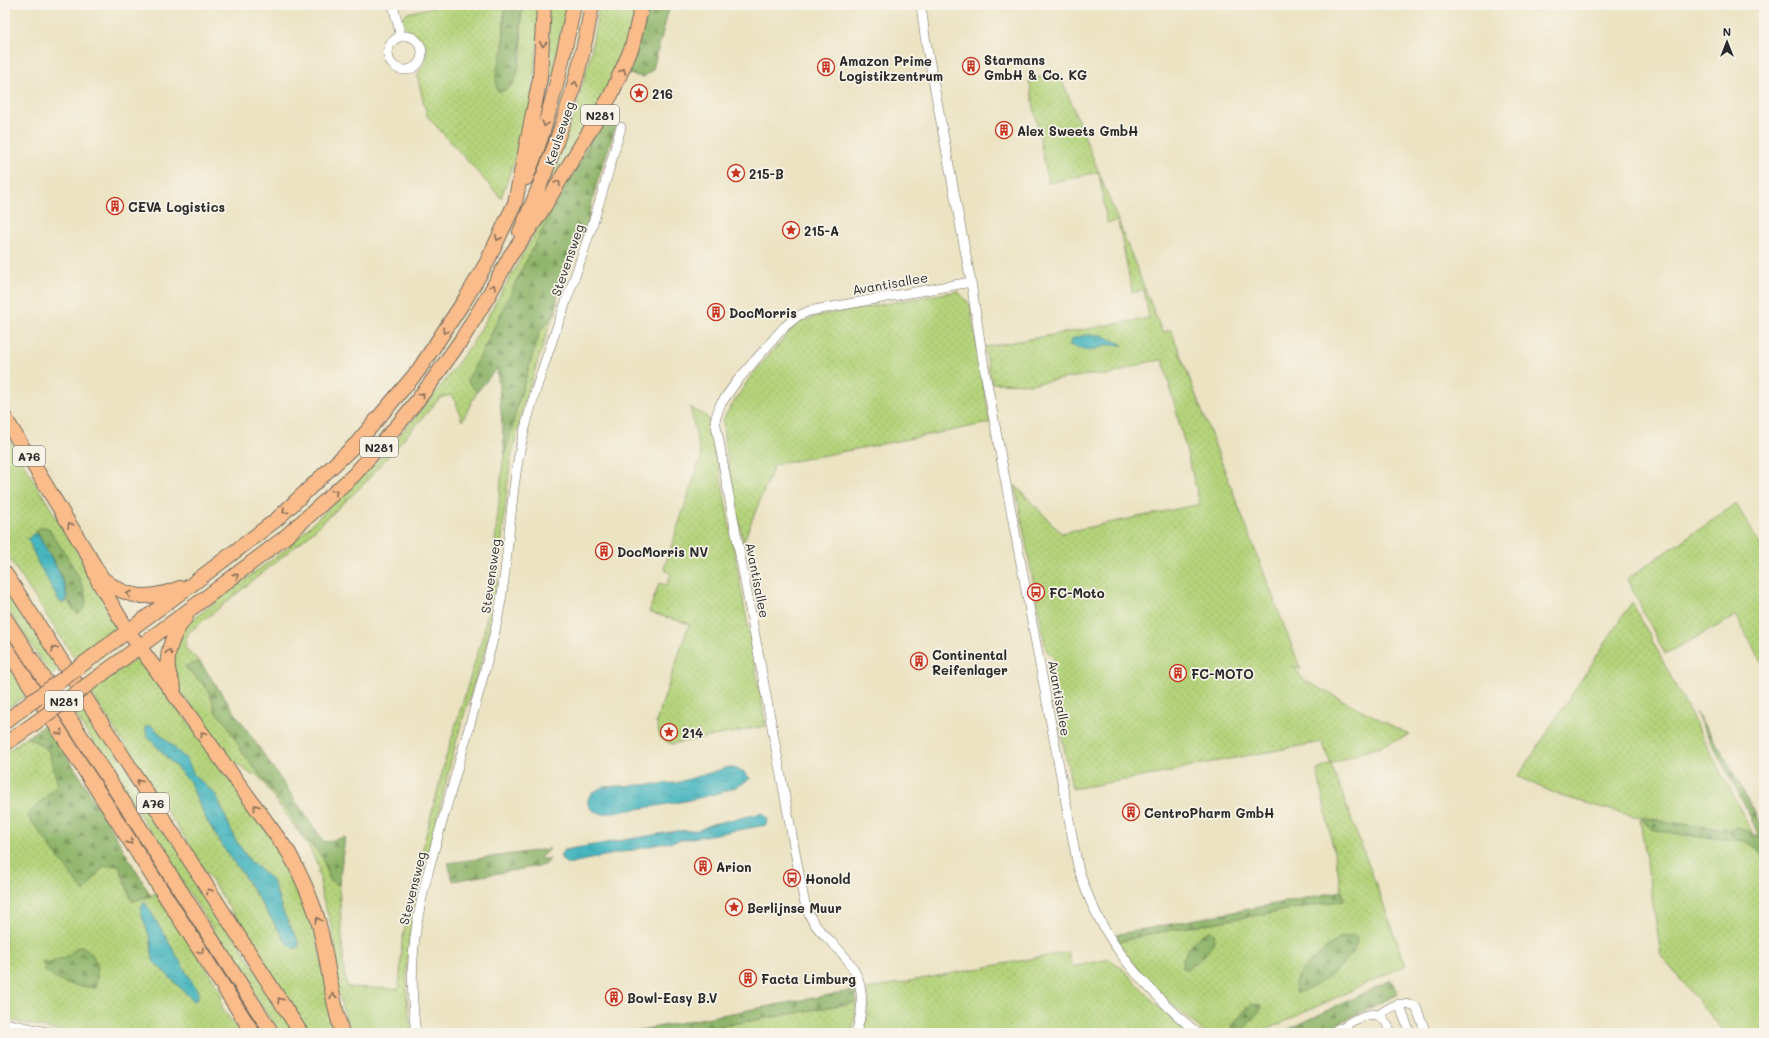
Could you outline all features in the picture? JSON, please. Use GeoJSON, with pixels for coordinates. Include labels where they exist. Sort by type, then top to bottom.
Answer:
{"type":"FeatureCollection","features":[{"type":"Feature","properties":{"kind":"highway","name":"N281"},"geometry":{"type":"LineString","coordinates":[[5,722],[195,582],[276,520],[357,443],[418,371],[466,298],[487,262],[515,203],[540,78],[544,5]]}},
{"type":"Feature","properties":{"kind":"highway","name":"Keulseweg"},"geometry":{"type":"LineString","coordinates":[[515,203],[532,163],[554,93],[574,5]]}},
{"type":"Feature","properties":{"kind":"highway","name":"Keulseweg"},"geometry":{"type":"LineString","coordinates":[[510,256],[539,189],[563,125],[576,78],[592,5]]}},
{"type":"Feature","properties":{"kind":"highway","name":"N281"},"geometry":{"type":"LineString","coordinates":[[5,744],[193,608],[284,538],[342,486],[372,455],[430,384],[462,339],[490,293],[510,256],[538,217],[611,95],[632,47],[642,5]]}},
{"type":"Feature","properties":{"kind":"highway","name":"A76"},"geometry":{"type":"LineString","coordinates":[[5,418],[89,556],[98,581],[128,631]]}},
{"type":"Feature","properties":{"kind":"highway"},"geometry":{"type":"LineString","coordinates":[[89,556],[102,578],[116,589],[128,594],[158,596],[195,582]]}},
{"type":"Feature","properties":{"kind":"highway","name":"A76"},"geometry":{"type":"LineString","coordinates":[[5,573],[301,1033]]}},
{"type":"Feature","properties":{"kind":"highway"},"geometry":{"type":"LineString","coordinates":[[176,697],[168,669],[168,652],[175,632],[193,608]]}},
{"type":"Feature","properties":{"kind":"highway","name":"A76"},"geometry":{"type":"LineString","coordinates":[[5,618],[272,1033]]}},
{"type":"Feature","properties":{"kind":"highway"},"geometry":{"type":"LineString","coordinates":[[128,631],[289,853],[303,879],[319,924],[334,1005],[342,1033]]}},
{"type":"Feature","properties":{"kind":"highway"},"geometry":{"type":"LineString","coordinates":[[5,646],[254,1033]]}},
{"type":"Feature","properties":{"kind":"street"},"geometry":{"type":"LineString","coordinates":[[393,5],[401,37]]}},
{"type":"Feature","properties":{"kind":"street","name":"Avantisallee"},"geometry":{"type":"LineString","coordinates":[[920,8],[971,282],[984,367],[1068,818],[1085,889],[1097,916],[1131,969],[1168,1007],[1197,1033]]}},
{"type":"Feature","properties":{"kind":"street","name":"Stevensweg"},"geometry":{"type":"LineString","coordinates":[[416,1033],[412,999],[411,970],[417,916],[495,631],[505,570],[512,503],[520,452],[535,395],[586,244],[622,127]]}},
{"type":"Feature","properties":{"kind":"street","name":"Avantisallee"},"geometry":{"type":"LineString","coordinates":[[856,1033],[862,1008],[860,986],[857,975],[846,957],[817,929],[809,915],[804,900],[715,420],[720,405],[729,390],[784,327],[798,316],[809,311],[971,282]]}},
{"type":"Feature","properties":{"kind":"street"},"geometry":{"type":"LineString","coordinates":[[1330,1033],[1340,1028],[1347,1031],[1350,1022],[1365,1014],[1378,1015],[1399,1004],[1406,1003],[1416,1007],[1426,1033]]}},
{"type":"Feature","properties":{"kind":"street"},"geometry":{"type":"LineString","coordinates":[[1399,1004],[1410,1033]]}},
{"type":"Feature","properties":{"kind":"street"},"geometry":{"type":"LineString","coordinates":[[1378,1015],[1386,1022],[1392,1033]]}},
{"type":"Feature","properties":{"kind":"street"},"geometry":{"type":"LineString","coordinates":[[5,1023],[51,1033]]}},
{"type":"Feature","properties":{"kind":"green space"},"geometry":{"type":"Polygon","coordinates":[[[442,5],[505,5],[504,43],[496,79],[497,91],[513,84],[522,53],[522,5],[540,5],[540,27],[528,122],[501,198],[427,116],[417,76],[425,61],[427,53],[426,47],[420,39],[402,24],[402,18],[407,13],[442,5]]]}},
{"type":"Feature","properties":{"kind":"green space"},"geometry":{"type":"Polygon","coordinates":[[[505,5],[522,5],[519,63],[517,74],[512,84],[506,90],[497,91],[496,73],[503,50],[505,5]]]}},
{"type":"Feature","properties":{"kind":"green space"},"geometry":{"type":"Polygon","coordinates":[[[547,5],[567,5],[552,77],[534,136],[547,5]]]}},
{"type":"Feature","properties":{"kind":"green space"},"geometry":{"type":"Polygon","coordinates":[[[599,5],[639,5],[618,72],[540,205],[575,112],[590,57],[599,5]]]}},
{"type":"Feature","properties":{"kind":"green space"},"geometry":{"type":"Polygon","coordinates":[[[650,5],[670,5],[653,69],[644,77],[629,74],[650,5]]]}},
{"type":"Feature","properties":{"kind":"green space"},"geometry":{"type":"Polygon","coordinates":[[[1059,72],[1099,172],[1048,183],[1029,80],[1059,72]]]}},
{"type":"Feature","properties":{"kind":"green space"},"geometry":{"type":"Polygon","coordinates":[[[608,108],[619,117],[596,185],[585,234],[560,275],[556,312],[540,331],[518,403],[505,455],[497,368],[477,392],[467,381],[489,339],[523,267],[557,202],[575,173],[608,108]]]}},
{"type":"Feature","properties":{"kind":"green space"},"geometry":{"type":"Polygon","coordinates":[[[598,128],[533,249],[467,381],[477,392],[462,421],[457,405],[451,395],[440,398],[361,487],[307,537],[188,633],[185,647],[200,662],[185,667],[203,684],[211,696],[216,713],[227,724],[242,752],[289,812],[299,830],[323,858],[330,880],[339,885],[344,971],[347,987],[399,989],[402,942],[412,890],[446,757],[483,635],[488,612],[503,461],[512,423],[540,331],[556,312],[551,321],[524,404],[510,462],[494,613],[487,642],[451,760],[412,922],[407,964],[407,986],[408,1009],[412,1033],[349,1033],[335,979],[332,928],[321,893],[320,878],[317,871],[320,870],[309,847],[261,779],[255,774],[252,775],[228,757],[179,690],[175,680],[173,652],[185,625],[287,548],[376,463],[442,385],[475,339],[552,203],[598,128]]]}},
{"type":"Feature","properties":{"kind":"green space"},"geometry":{"type":"Polygon","coordinates":[[[1099,174],[1118,221],[1107,223],[1099,174]]]}},
{"type":"Feature","properties":{"kind":"green space"},"geometry":{"type":"Polygon","coordinates":[[[1118,222],[1162,332],[1171,330],[1301,670],[1293,666],[1304,680],[1410,735],[1331,764],[1322,742],[1191,766],[1171,772],[1072,789],[1050,674],[1055,667],[1053,657],[1046,650],[1015,485],[1061,533],[1200,504],[1163,360],[1148,362],[1110,375],[1088,375],[1031,384],[992,383],[984,347],[1149,318],[1144,290],[1132,292],[1118,222]]]}},
{"type":"Feature","properties":{"kind":"green space"},"geometry":{"type":"Polygon","coordinates":[[[958,291],[970,305],[990,423],[774,465],[743,543],[724,440],[723,419],[751,376],[797,323],[821,315],[958,291]]]}},
{"type":"Feature","properties":{"kind":"green space"},"geometry":{"type":"Polygon","coordinates":[[[690,407],[707,417],[712,428],[766,726],[672,744],[661,739],[656,722],[689,624],[649,612],[659,583],[667,585],[671,574],[664,568],[701,457],[690,407]]]}},
{"type":"Feature","properties":{"kind":"green space"},"geometry":{"type":"Polygon","coordinates":[[[5,433],[121,624],[75,659],[5,552],[5,433]],[[37,530],[36,534],[33,534],[53,589],[60,602],[64,603],[67,600],[73,609],[86,602],[84,591],[68,563],[37,530]]]}},
{"type":"Feature","properties":{"kind":"green space"},"geometry":{"type":"Polygon","coordinates":[[[1736,504],[1764,551],[1764,667],[1736,616],[1665,654],[1627,579],[1736,504]]]}},
{"type":"Feature","properties":{"kind":"green space"},"geometry":{"type":"Polygon","coordinates":[[[42,527],[48,528],[78,575],[86,599],[84,608],[77,613],[67,600],[67,594],[56,566],[36,534],[37,530],[42,527]]]}},
{"type":"Feature","properties":{"kind":"green space"},"geometry":{"type":"Polygon","coordinates":[[[5,579],[63,667],[51,676],[5,605],[5,579]]]}},
{"type":"Feature","properties":{"kind":"green space"},"geometry":{"type":"Polygon","coordinates":[[[1632,602],[1754,836],[1744,830],[1734,827],[1733,830],[1656,821],[1621,813],[1561,796],[1518,777],[1632,602]]]}},
{"type":"Feature","properties":{"kind":"green space"},"geometry":{"type":"Polygon","coordinates":[[[140,656],[287,858],[305,889],[338,1033],[310,1033],[90,691],[140,656]],[[151,725],[147,736],[190,782],[204,815],[222,846],[242,873],[286,942],[299,943],[283,912],[274,885],[249,860],[235,839],[216,795],[194,775],[188,761],[151,725]]]}},
{"type":"Feature","properties":{"kind":"green space"},"geometry":{"type":"Polygon","coordinates":[[[5,659],[27,695],[6,709],[7,712],[5,713],[5,659]]]}},
{"type":"Feature","properties":{"kind":"green space"},"geometry":{"type":"Polygon","coordinates":[[[200,662],[324,842],[345,837],[339,885],[330,880],[323,858],[299,830],[289,812],[242,752],[227,724],[216,713],[211,696],[203,684],[185,666],[200,662]]]}},
{"type":"Feature","properties":{"kind":"green space"},"geometry":{"type":"Polygon","coordinates":[[[82,697],[296,1033],[279,1033],[70,706],[82,697]]]}},
{"type":"Feature","properties":{"kind":"green space"},"geometry":{"type":"Polygon","coordinates":[[[1695,712],[1719,747],[1764,830],[1764,859],[1757,848],[1745,841],[1684,835],[1652,829],[1640,817],[1705,828],[1733,830],[1734,827],[1759,837],[1747,809],[1695,712]]]}},
{"type":"Feature","properties":{"kind":"green space"},"geometry":{"type":"Polygon","coordinates":[[[46,724],[81,778],[151,896],[132,901],[119,865],[103,866],[84,892],[27,815],[58,784],[48,749],[27,737],[46,724]]]}},
{"type":"Feature","properties":{"kind":"green space"},"geometry":{"type":"Polygon","coordinates":[[[27,737],[48,749],[58,784],[27,815],[84,891],[103,865],[119,865],[132,901],[151,896],[156,892],[221,991],[222,1008],[240,1033],[66,1033],[5,1019],[5,753],[27,737]],[[141,913],[151,941],[153,961],[194,1001],[141,913]],[[78,947],[68,956],[50,963],[62,982],[95,988],[97,962],[78,947]]]}},
{"type":"Feature","properties":{"kind":"green space"},"geometry":{"type":"Polygon","coordinates":[[[1331,764],[1406,965],[1260,1033],[1240,1033],[1262,1008],[1248,1007],[1233,1024],[1232,1033],[1205,1033],[1147,979],[1118,942],[1148,934],[1344,900],[1317,770],[1331,764]],[[1354,935],[1339,938],[1309,963],[1354,935]]]}},
{"type":"Feature","properties":{"kind":"green space"},"geometry":{"type":"Polygon","coordinates":[[[1640,819],[1652,829],[1684,835],[1745,841],[1757,848],[1764,859],[1764,1033],[1725,1033],[1661,956],[1640,819]]]}},
{"type":"Feature","properties":{"kind":"green space"},"geometry":{"type":"Polygon","coordinates":[[[549,849],[539,859],[550,859],[545,865],[453,881],[448,863],[549,849]]]}},
{"type":"Feature","properties":{"kind":"green space"},"geometry":{"type":"Polygon","coordinates":[[[1342,891],[1344,900],[1148,934],[1118,942],[1114,935],[1342,891]]]}},
{"type":"Feature","properties":{"kind":"green space"},"geometry":{"type":"Polygon","coordinates":[[[1211,931],[1215,935],[1214,940],[1205,955],[1186,969],[1182,968],[1184,956],[1187,950],[1200,936],[1211,931]]]}},
{"type":"Feature","properties":{"kind":"green space"},"geometry":{"type":"Polygon","coordinates":[[[1354,935],[1358,937],[1356,946],[1343,964],[1324,980],[1305,991],[1296,993],[1295,984],[1298,975],[1309,963],[1339,938],[1354,935]]]}},
{"type":"Feature","properties":{"kind":"green space"},"geometry":{"type":"Polygon","coordinates":[[[82,946],[92,954],[96,964],[96,988],[81,986],[55,979],[45,968],[43,961],[50,963],[68,956],[78,947],[82,946]]]}},
{"type":"Feature","properties":{"kind":"green space"},"geometry":{"type":"Polygon","coordinates":[[[1068,952],[1072,967],[1109,959],[1122,968],[1157,1005],[1189,1033],[863,1033],[868,1011],[867,989],[1068,952]]]}},
{"type":"Feature","properties":{"kind":"green space"},"geometry":{"type":"Polygon","coordinates":[[[1391,980],[1398,994],[1319,1033],[1281,1033],[1391,980]]]}},
{"type":"Feature","properties":{"kind":"green space"},"geometry":{"type":"Polygon","coordinates":[[[856,990],[857,1002],[681,1033],[624,1033],[856,990]]]}},
{"type":"Feature","properties":{"kind":"green space"},"geometry":{"type":"Polygon","coordinates":[[[857,1002],[852,1033],[681,1033],[857,1002]]]}},
{"type":"Feature","properties":{"kind":"green space"},"geometry":{"type":"Polygon","coordinates":[[[1252,1004],[1261,1005],[1262,1008],[1240,1033],[1232,1033],[1233,1024],[1252,1004]]]}},
{"type":"Feature","properties":{"kind":"water"},"geometry":{"type":"Polygon","coordinates":[[[1085,335],[1102,335],[1123,345],[1108,345],[1088,351],[1069,345],[1072,339],[1085,335]]]}},
{"type":"Feature","properties":{"kind":"water"},"geometry":{"type":"Polygon","coordinates":[[[33,534],[37,534],[59,572],[66,591],[64,603],[60,602],[38,563],[28,539],[33,534]]]}},
{"type":"Feature","properties":{"kind":"water"},"geometry":{"type":"Polygon","coordinates":[[[151,725],[188,761],[194,775],[216,795],[235,839],[249,860],[270,878],[274,885],[283,912],[299,943],[298,948],[293,948],[286,942],[242,873],[222,846],[204,815],[190,782],[147,736],[145,727],[151,725]]]}},
{"type":"Feature","properties":{"kind":"water"},"geometry":{"type":"Polygon","coordinates":[[[729,767],[743,771],[750,778],[740,785],[724,791],[704,797],[658,806],[603,814],[591,809],[588,804],[590,795],[602,787],[676,783],[729,767]]]}},
{"type":"Feature","properties":{"kind":"water"},"geometry":{"type":"Polygon","coordinates":[[[763,813],[768,818],[766,825],[665,843],[567,864],[562,860],[560,855],[564,850],[677,831],[699,830],[712,824],[763,813]]]}},
{"type":"Feature","properties":{"kind":"water"},"geometry":{"type":"Polygon","coordinates":[[[145,902],[198,992],[198,999],[194,1001],[153,961],[151,941],[141,913],[141,906],[145,902]]]}},
{"type":"Feature","properties":{"kind":"place","name":"Starmans GmbH & Co. KG"},"geometry":{"type":"Point","coordinates":[971,66]}},
{"type":"Feature","properties":{"kind":"place","name":"Amazon Prime Logistikzentrum"},"geometry":{"type":"Point","coordinates":[826,67]}},
{"type":"Feature","properties":{"kind":"place","name":"216"},"geometry":{"type":"Point","coordinates":[639,93]}},
{"type":"Feature","properties":{"kind":"place","name":"Alex Sweets GmbH"},"geometry":{"type":"Point","coordinates":[1004,130]}},
{"type":"Feature","properties":{"kind":"place","name":"215-B"},"geometry":{"type":"Point","coordinates":[736,173]}},
{"type":"Feature","properties":{"kind":"place","name":"CEVA Logistics"},"geometry":{"type":"Point","coordinates":[115,206]}},
{"type":"Feature","properties":{"kind":"place","name":"215-A"},"geometry":{"type":"Point","coordinates":[791,230]}},
{"type":"Feature","properties":{"kind":"place","name":"DocMorris"},"geometry":{"type":"Point","coordinates":[716,312]}},
{"type":"Feature","properties":{"kind":"place","name":"DocMorris NV"},"geometry":{"type":"Point","coordinates":[604,551]}},
{"type":"Feature","properties":{"kind":"place","name":"FC-Moto"},"geometry":{"type":"Point","coordinates":[1036,592]}},
{"type":"Feature","properties":{"kind":"place","name":"Continental Reifenlager"},"geometry":{"type":"Point","coordinates":[919,661]}},
{"type":"Feature","properties":{"kind":"place","name":"FC-MOTO"},"geometry":{"type":"Point","coordinates":[1178,673]}},
{"type":"Feature","properties":{"kind":"place","name":"214"},"geometry":{"type":"Point","coordinates":[669,732]}},
{"type":"Feature","properties":{"kind":"place","name":"CentroPharm GmbH"},"geometry":{"type":"Point","coordinates":[1131,812]}},
{"type":"Feature","properties":{"kind":"place","name":"Arion"},"geometry":{"type":"Point","coordinates":[703,866]}},
{"type":"Feature","properties":{"kind":"place","name":"Honold"},"geometry":{"type":"Point","coordinates":[792,878]}},
{"type":"Feature","properties":{"kind":"place","name":"Berlijnse Muur"},"geometry":{"type":"Point","coordinates":[734,907]}},
{"type":"Feature","properties":{"kind":"place","name":"Facta Limburg"},"geometry":{"type":"Point","coordinates":[748,978]}},
{"type":"Feature","properties":{"kind":"place","name":"Bowl-Easy B.V"},"geometry":{"type":"Point","coordinates":[614,997]}}]}
